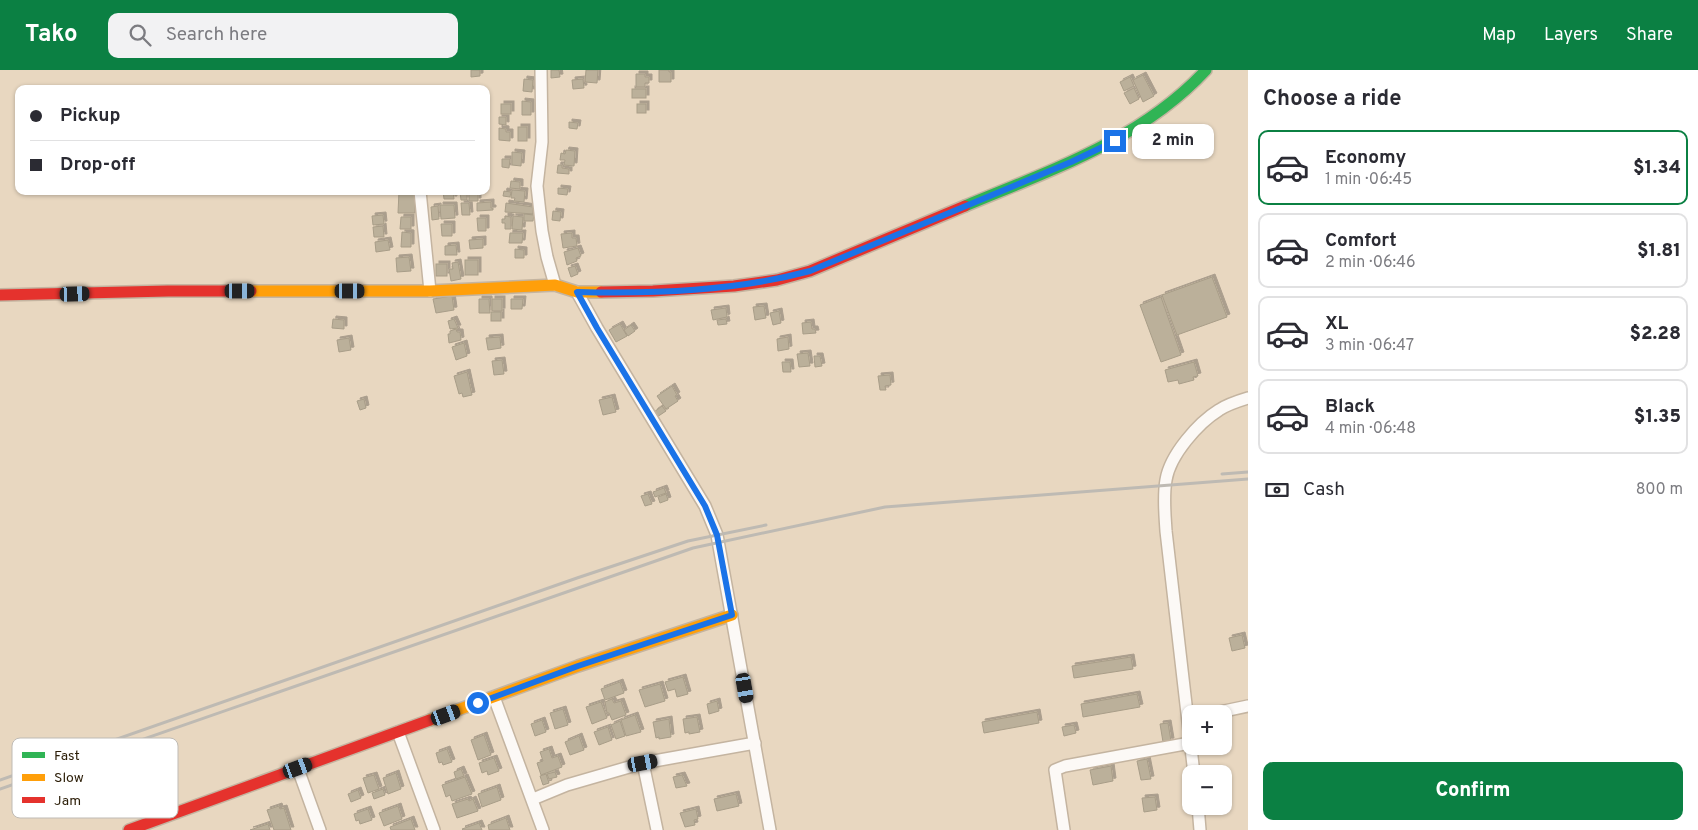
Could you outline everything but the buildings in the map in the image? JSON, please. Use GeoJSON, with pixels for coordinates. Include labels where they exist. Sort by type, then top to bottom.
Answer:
{"type":"FeatureCollection","features":[{"type":"Feature","properties":{"kind":"street"},"geometry":{"type":"LineString","coordinates":[[541,70],[542,142],[537,186],[545,248],[555,286]]}},
{"type":"Feature","properties":{"kind":"street"},"geometry":{"type":"LineString","coordinates":[[0,295],[178,291],[430,291],[555,286],[577,292],[653,291],[734,286],[777,280],[810,271],[1071,162],[1115,141],[1152,117],[1193,84],[1206,70]]}},
{"type":"Feature","properties":{"kind":"street"},"geometry":{"type":"LineString","coordinates":[[420,195],[430,291]]}},
{"type":"Feature","properties":{"kind":"street"},"geometry":{"type":"LineString","coordinates":[[577,292],[705,506],[714,525],[770,830]]}},
{"type":"Feature","properties":{"kind":"street"},"geometry":{"type":"LineString","coordinates":[[1187,705],[1166,531],[1164,500],[1166,478],[1177,452],[1203,422],[1219,410],[1248,398]]}},
{"type":"Feature","properties":{"kind":"street"},"geometry":{"type":"LineString","coordinates":[[178,812],[578,666],[732,615]]}},
{"type":"Feature","properties":{"kind":"street"},"geometry":{"type":"LineString","coordinates":[[494,697],[544,830]]}},
{"type":"Feature","properties":{"kind":"street"},"geometry":{"type":"LineString","coordinates":[[1232,709],[1248,706]]}},
{"type":"Feature","properties":{"kind":"street"},"geometry":{"type":"LineString","coordinates":[[398,732],[434,830]]}},
{"type":"Feature","properties":{"kind":"street"},"geometry":{"type":"LineString","coordinates":[[533,800],[567,785],[643,763],[755,743]]}},
{"type":"Feature","properties":{"kind":"street"},"geometry":{"type":"LineString","coordinates":[[1064,830],[1056,770],[1064,766],[1182,744]]}},
{"type":"Feature","properties":{"kind":"street"},"geometry":{"type":"LineString","coordinates":[[643,763],[657,830]]}},
{"type":"Feature","properties":{"kind":"street"},"geometry":{"type":"LineString","coordinates":[[298,768],[320,830]]}},
{"type":"Feature","properties":{"kind":"street"},"geometry":{"type":"LineString","coordinates":[[1199,815],[1200,830]]}},
{"type":"Feature","properties":{"kind":"street"},"geometry":{"type":"LineString","coordinates":[[129,830],[162,818]]}},
{"type":"Feature","properties":{"kind":"railway"},"geometry":{"type":"LineString","coordinates":[[1222,474],[1248,472]]}},
{"type":"Feature","properties":{"kind":"railway"},"geometry":{"type":"LineString","coordinates":[[147,738],[693,548],[885,507],[1248,479]]}},
{"type":"Feature","properties":{"kind":"railway"},"geometry":{"type":"LineString","coordinates":[[120,738],[688,541],[766,525]]}},
{"type":"Feature","properties":{"kind":"railway"},"geometry":{"type":"LineString","coordinates":[[0,780],[12,776]]}},
{"type":"Feature","properties":{"kind":"railway"},"geometry":{"type":"LineString","coordinates":[[0,789],[12,785]]}},
{"type":"Feature","properties":{"kind":"traffic: fast"},"geometry":{"type":"LineString","coordinates":[[965,206],[1062,166],[1124,134],[1153,116],[1181,94],[1206,70]]}},
{"type":"Feature","properties":{"kind":"traffic: slow"},"geometry":{"type":"LineString","coordinates":[[251,291],[430,291],[555,285],[577,292],[601,292]]}},
{"type":"Feature","properties":{"kind":"traffic: slow"},"geometry":{"type":"LineString","coordinates":[[430,720],[578,666],[732,615]]}},
{"type":"Feature","properties":{"kind":"traffic: jam"},"geometry":{"type":"LineString","coordinates":[[601,292],[734,286],[777,280],[810,271],[965,206]]}},
{"type":"Feature","properties":{"kind":"traffic: jam"},"geometry":{"type":"LineString","coordinates":[[0,295],[251,291]]}},
{"type":"Feature","properties":{"kind":"traffic: jam"},"geometry":{"type":"LineString","coordinates":[[178,812],[430,720]]}},
{"type":"Feature","properties":{"kind":"traffic: jam"},"geometry":{"type":"LineString","coordinates":[[129,830],[162,818]]}},
{"type":"Feature","properties":{"kind":"route"},"geometry":{"type":"LineString","coordinates":[[478,703],[578,666],[732,615],[717,535],[705,506],[577,292],[653,291],[734,286],[777,280],[810,271],[1071,162],[1115,141]]}}]}
